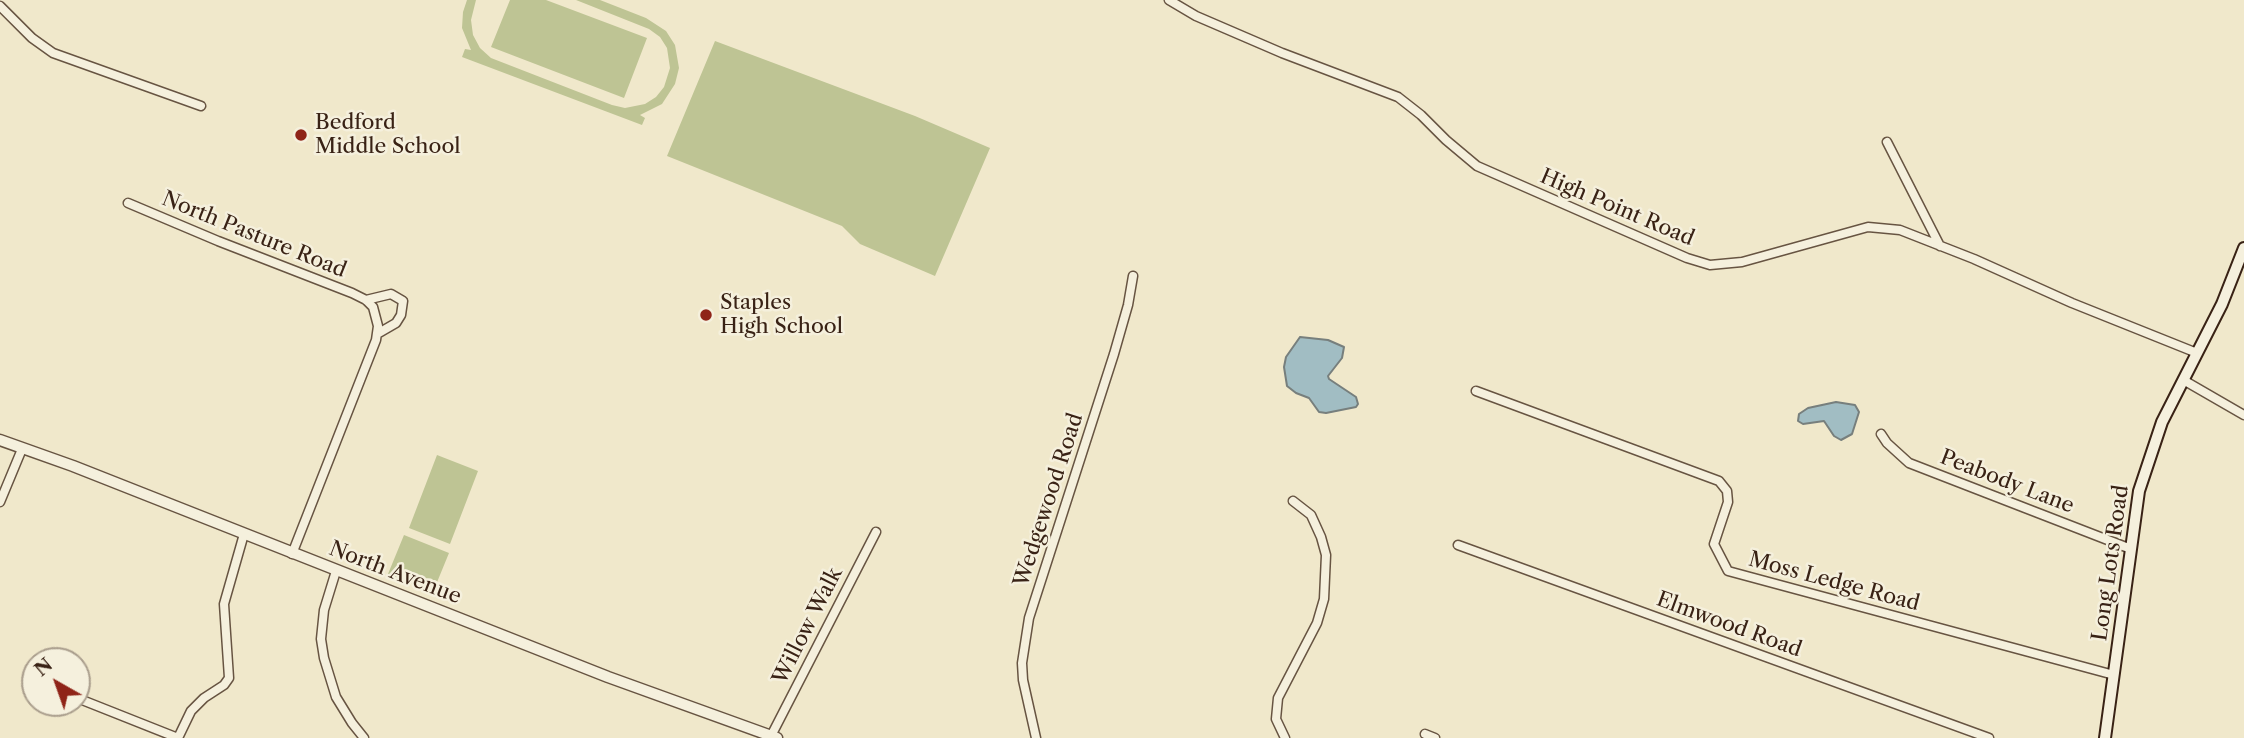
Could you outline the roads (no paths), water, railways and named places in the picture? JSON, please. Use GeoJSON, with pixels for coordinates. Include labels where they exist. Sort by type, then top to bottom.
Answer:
{"type":"FeatureCollection","features":[{"type":"Feature","properties":{"kind":"main road","name":"Long Lots Road"},"geometry":{"type":"LineString","coordinates":[[2107,737],[2139,491],[2162,422],[2185,381],[2234,279],[2244,247]]}},
{"type":"Feature","properties":{"kind":"street","name":"High Point Road"},"geometry":{"type":"LineString","coordinates":[[1170,0],[1196,16],[1282,53],[1398,97],[1421,114],[1446,140],[1478,166],[1687,258],[1710,265],[1742,261],[1868,227],[1899,230],[2197,354]]}},
{"type":"Feature","properties":{"kind":"street"},"geometry":{"type":"LineString","coordinates":[[0,6],[32,38],[53,53],[201,106]]}},
{"type":"Feature","properties":{"kind":"street"},"geometry":{"type":"LineString","coordinates":[[1887,142],[1940,246]]}},
{"type":"Feature","properties":{"kind":"street","name":"North Pasture Road"},"geometry":{"type":"LineString","coordinates":[[128,203],[366,300],[376,315],[377,334],[292,554]]}},
{"type":"Feature","properties":{"kind":"street","name":"Wedgewood Road"},"geometry":{"type":"LineString","coordinates":[[1036,738],[1022,672],[1029,618],[1108,374],[1128,305],[1133,276]]}},
{"type":"Feature","properties":{"kind":"street","name":"North Pasture Road"},"geometry":{"type":"LineString","coordinates":[[366,300],[391,294],[403,301],[396,323],[377,334]]}},
{"type":"Feature","properties":{"kind":"street"},"geometry":{"type":"LineString","coordinates":[[2185,381],[2244,415]]}},
{"type":"Feature","properties":{"kind":"street","name":"Moss Ledge Road"},"geometry":{"type":"LineString","coordinates":[[1476,391],[1719,481],[1727,491],[1728,502],[1714,544],[1728,571],[2114,675]]}},
{"type":"Feature","properties":{"kind":"street","name":"Peabody Lane"},"geometry":{"type":"LineString","coordinates":[[1881,434],[1909,463],[2131,550]]}},
{"type":"Feature","properties":{"kind":"street","name":"North Avenue"},"geometry":{"type":"LineString","coordinates":[[0,440],[73,466],[676,703],[774,737]]}},
{"type":"Feature","properties":{"kind":"street"},"geometry":{"type":"LineString","coordinates":[[0,502],[22,449]]}},
{"type":"Feature","properties":{"kind":"street"},"geometry":{"type":"LineString","coordinates":[[1285,738],[1276,719],[1278,698],[1317,624],[1324,600],[1326,565],[1321,537],[1311,515],[1293,500]]}},
{"type":"Feature","properties":{"kind":"street","name":"Willow Walk"},"geometry":{"type":"LineString","coordinates":[[774,737],[876,532]]}},
{"type":"Feature","properties":{"kind":"street"},"geometry":{"type":"LineString","coordinates":[[91,704],[178,738],[191,711],[229,678],[225,604],[244,534]]}},
{"type":"Feature","properties":{"kind":"street","name":"Elmwood Road"},"geometry":{"type":"LineString","coordinates":[[1458,545],[1989,738]]}},
{"type":"Feature","properties":{"kind":"street"},"geometry":{"type":"LineString","coordinates":[[335,571],[324,610],[321,639],[324,658],[336,697],[364,738]]}},
{"type":"Feature","properties":{"kind":"street"},"geometry":{"type":"LineString","coordinates":[[1425,734],[1435,738]]}},
{"type":"Feature","properties":{"kind":"water"},"geometry":{"type":"Polygon","coordinates":[[[1300,337],[1328,340],[1344,347],[1342,358],[1328,376],[1356,397],[1356,407],[1319,412],[1309,398],[1287,386],[1284,367],[1286,357],[1300,337]]]}},
{"type":"Feature","properties":{"kind":"water"},"geometry":{"type":"Polygon","coordinates":[[[1836,402],[1855,405],[1859,412],[1852,434],[1841,440],[1834,436],[1824,421],[1803,424],[1798,421],[1799,414],[1808,408],[1836,402]]]}},
{"type":"Feature","properties":{"kind":"place","name":"Bedford Middle School"},"geometry":{"type":"Point","coordinates":[301,135]}},
{"type":"Feature","properties":{"kind":"place","name":"Staples High School"},"geometry":{"type":"Point","coordinates":[706,315]}}]}
